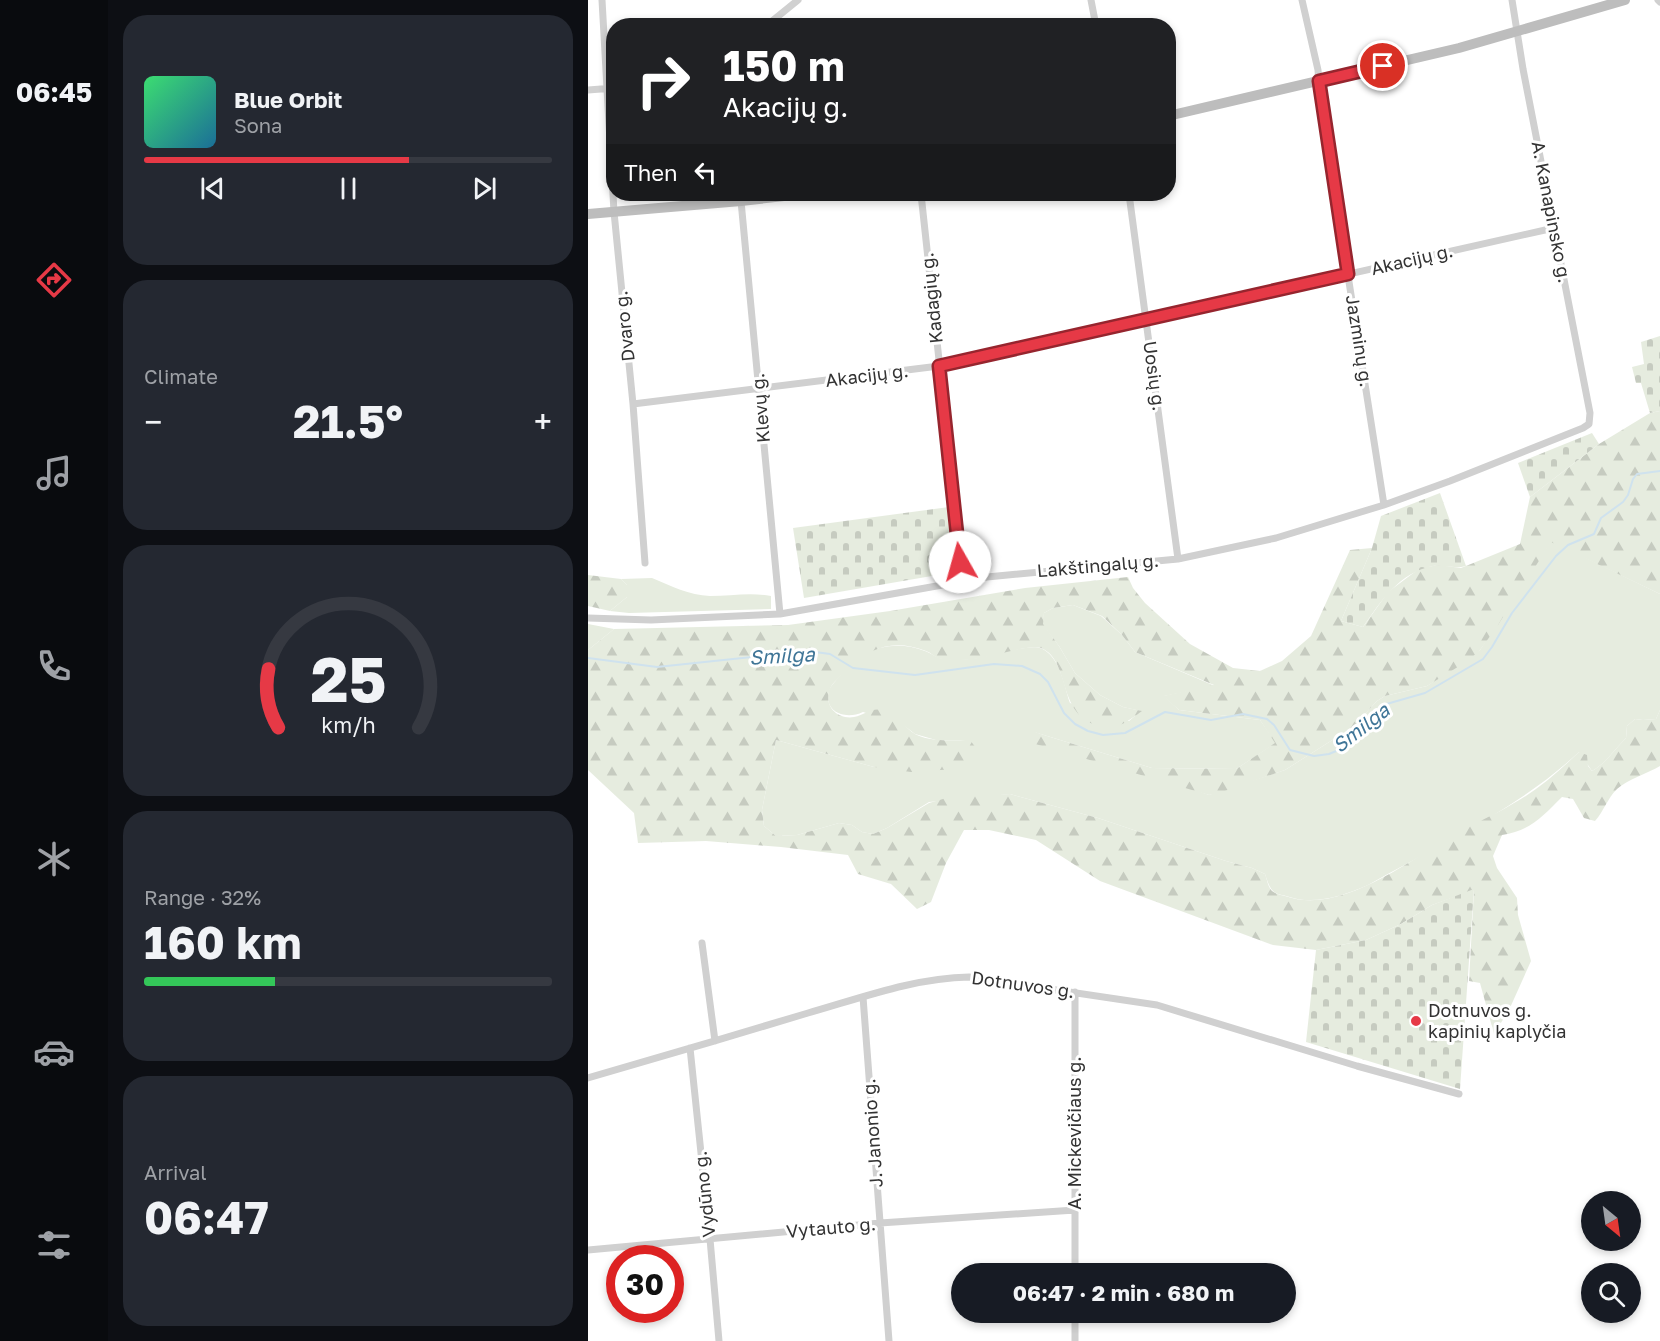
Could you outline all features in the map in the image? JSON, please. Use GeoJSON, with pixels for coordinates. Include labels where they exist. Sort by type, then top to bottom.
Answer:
{"type":"FeatureCollection","features":[{"type":"Feature","properties":{"kind":"main road"},"geometry":{"type":"LineString","coordinates":[[1176,114],[1459,48],[1625,0]]}},
{"type":"Feature","properties":{"kind":"main road"},"geometry":{"type":"LineString","coordinates":[[588,214],[741,201]]}},
{"type":"Feature","properties":{"kind":"street","name":"Dvaro g."},"geometry":{"type":"LineString","coordinates":[[602,0],[606,44]]}},
{"type":"Feature","properties":{"kind":"street"},"geometry":{"type":"LineString","coordinates":[[778,18],[798,0]]}},
{"type":"Feature","properties":{"kind":"street"},"geometry":{"type":"LineString","coordinates":[[1091,0],[1094,18]]}},
{"type":"Feature","properties":{"kind":"street","name":"Jazminų g."},"geometry":{"type":"LineString","coordinates":[[1302,0],[1319,81],[1384,505]]}},
{"type":"Feature","properties":{"kind":"street","name":"A. Kanapinsko g."},"geometry":{"type":"LineString","coordinates":[[1512,0],[1590,414],[1589,424]]}},
{"type":"Feature","properties":{"kind":"street"},"geometry":{"type":"LineString","coordinates":[[588,90],[606,88]]}},
{"type":"Feature","properties":{"kind":"street","name":"Dvaro g."},"geometry":{"type":"LineString","coordinates":[[614,201],[645,563]]}},
{"type":"Feature","properties":{"kind":"street","name":"Klevų g."},"geometry":{"type":"LineString","coordinates":[[741,201],[780,614]]}},
{"type":"Feature","properties":{"kind":"street","name":"Kadagių g."},"geometry":{"type":"LineString","coordinates":[[922,201],[963,582]]}},
{"type":"Feature","properties":{"kind":"street","name":"Uosių g."},"geometry":{"type":"LineString","coordinates":[[1130,201],[1178,559]]}},
{"type":"Feature","properties":{"kind":"street","name":"Akacijų g."},"geometry":{"type":"LineString","coordinates":[[633,404],[939,366],[1554,228]]}},
{"type":"Feature","properties":{"kind":"street","name":"Lakštingalų g."},"geometry":{"type":"LineString","coordinates":[[588,618],[651,620],[780,614],[1012,574],[1178,559],[1276,538],[1384,505],[1514,456],[1589,424]]}},
{"type":"Feature","properties":{"kind":"street"},"geometry":{"type":"LineString","coordinates":[[702,943],[715,1041]]}},
{"type":"Feature","properties":{"kind":"street","name":"Dotnuvos g."},"geometry":{"type":"LineString","coordinates":[[588,1078],[863,997],[922,982],[950,977],[969,977],[1156,1005],[1357,1066],[1459,1094]]}},
{"type":"Feature","properties":{"kind":"street","name":"A. Mickevičiaus g."},"geometry":{"type":"LineString","coordinates":[[1075,992],[1075,1263]]}},
{"type":"Feature","properties":{"kind":"street","name":"J. Janonio g."},"geometry":{"type":"LineString","coordinates":[[863,997],[889,1341]]}},
{"type":"Feature","properties":{"kind":"street","name":"Vydūno g."},"geometry":{"type":"LineString","coordinates":[[690,1048],[719,1341]]}},
{"type":"Feature","properties":{"kind":"street","name":"Vytauto g."},"geometry":{"type":"LineString","coordinates":[[588,1250],[880,1223],[1075,1210]]}},
{"type":"Feature","properties":{"kind":"street"},"geometry":{"type":"LineString","coordinates":[[1075,1323],[1075,1341]]}},
{"type":"Feature","properties":{"kind":"green space"},"geometry":{"type":"Polygon","coordinates":[[[1660,336],[1660,411],[1650,413],[1641,383],[1636,383],[1632,367],[1644,364],[1641,342],[1660,336]]]}},
{"type":"Feature","properties":{"kind":"green space"},"geometry":{"type":"Polygon","coordinates":[[[1660,411],[1660,594],[1551,542],[1496,628],[1480,650],[1469,660],[1427,686],[1385,696],[1377,701],[1353,727],[1285,770],[1209,795],[1032,743],[1026,737],[1034,732],[1152,768],[1236,769],[1275,743],[1260,720],[1179,710],[1163,696],[1214,685],[1135,652],[1122,635],[1102,616],[1073,605],[1053,608],[1044,613],[1043,624],[1075,673],[1100,695],[1123,707],[1142,711],[1120,725],[1106,729],[1082,717],[1068,697],[1056,663],[1050,654],[1041,648],[1027,648],[981,658],[954,660],[940,659],[915,647],[894,645],[866,655],[835,681],[828,695],[830,706],[837,714],[848,717],[878,709],[883,710],[891,713],[918,736],[925,738],[970,740],[976,748],[976,760],[970,768],[911,772],[874,767],[776,740],[762,810],[764,826],[776,836],[797,835],[839,823],[852,825],[862,832],[873,834],[929,803],[950,797],[1010,794],[1098,818],[1252,868],[1265,874],[1272,891],[1283,896],[1306,900],[1327,899],[1349,893],[1392,873],[1457,833],[1523,798],[1548,780],[1579,752],[1587,755],[1588,766],[1592,771],[1606,760],[1626,738],[1627,726],[1635,719],[1656,719],[1660,710],[1660,766],[1617,789],[1595,821],[1584,818],[1573,799],[1562,797],[1528,826],[1502,835],[1493,856],[1497,868],[1517,898],[1518,915],[1531,961],[1509,1010],[1494,1034],[1480,983],[1469,981],[1474,890],[1432,905],[1401,924],[1366,940],[1316,950],[1273,945],[1100,881],[1036,840],[989,830],[964,830],[946,863],[931,902],[917,909],[891,884],[858,874],[848,855],[706,841],[638,843],[634,813],[588,770],[588,650],[614,629],[788,625],[890,611],[1025,588],[1128,577],[1133,588],[1145,603],[1190,644],[1233,668],[1260,671],[1282,661],[1311,636],[1350,550],[1372,548],[1341,621],[1363,627],[1388,592],[1420,568],[1439,565],[1461,568],[1520,544],[1530,497],[1599,444],[1650,413],[1660,411]]]}},
{"type":"Feature","properties":{"kind":"green space"},"geometry":{"type":"Polygon","coordinates":[[[1592,433],[1599,444],[1530,497],[1518,463],[1592,433]]]}},
{"type":"Feature","properties":{"kind":"green space"},"geometry":{"type":"Polygon","coordinates":[[[1440,493],[1466,566],[1433,566],[1421,569],[1392,589],[1363,627],[1341,621],[1372,548],[1381,516],[1440,493]]]}},
{"type":"Feature","properties":{"kind":"green space"},"geometry":{"type":"Polygon","coordinates":[[[949,507],[955,572],[804,598],[793,528],[949,507]]]}},
{"type":"Feature","properties":{"kind":"green space"},"geometry":{"type":"Polygon","coordinates":[[[1551,541],[1660,594],[1660,710],[1656,719],[1635,719],[1627,726],[1626,738],[1606,760],[1592,771],[1579,752],[1530,791],[1478,825],[1368,885],[1348,893],[1317,900],[1296,899],[1274,892],[1265,874],[1252,868],[1098,818],[1010,794],[929,802],[873,834],[862,832],[852,825],[839,823],[797,835],[776,836],[764,826],[762,810],[776,740],[874,767],[970,740],[936,740],[915,734],[902,724],[863,712],[850,715],[837,713],[829,704],[829,690],[856,660],[871,651],[902,646],[917,648],[943,659],[966,659],[1040,648],[1047,652],[1057,664],[1070,703],[1129,721],[1141,711],[1123,707],[1100,695],[1075,673],[1059,646],[1042,624],[1044,613],[1053,608],[1073,605],[1101,616],[1122,635],[1135,652],[1215,686],[1164,696],[1179,710],[1260,720],[1276,743],[1236,769],[1152,768],[1034,732],[1209,795],[1285,770],[1353,727],[1377,701],[1385,696],[1427,686],[1480,650],[1551,541]]]}},
{"type":"Feature","properties":{"kind":"green space"},"geometry":{"type":"Polygon","coordinates":[[[588,575],[621,579],[627,585],[627,597],[610,611],[588,606],[588,575]]]}},
{"type":"Feature","properties":{"kind":"green space"},"geometry":{"type":"Polygon","coordinates":[[[652,578],[695,594],[771,596],[771,609],[629,613],[610,611],[627,597],[627,585],[621,579],[652,578]]]}},
{"type":"Feature","properties":{"kind":"green space"},"geometry":{"type":"Polygon","coordinates":[[[588,624],[614,629],[588,650],[588,624]]]}},
{"type":"Feature","properties":{"kind":"green space"},"geometry":{"type":"Polygon","coordinates":[[[1474,889],[1460,1089],[1306,1042],[1316,950],[1366,940],[1401,924],[1432,905],[1474,889]]]}},
{"type":"Feature","properties":{"kind":"waterway","name":"Smilga"},"geometry":{"type":"LineString","coordinates":[[588,658],[657,667],[808,651],[830,654],[853,668],[915,675],[994,664],[1022,666],[1040,674],[1048,682],[1064,713],[1075,724],[1088,731],[1103,735],[1125,733],[1165,712],[1211,720],[1243,714],[1267,719],[1274,725],[1290,750],[1314,756],[1329,754],[1341,749],[1383,705],[1425,693],[1483,659],[1512,613],[1556,556],[1568,545],[1594,534],[1601,518],[1623,502],[1637,474],[1660,471]]}},
{"type":"Feature","properties":{"kind":"place","name":"Dotnuvos g. kapinių kaplyčia"},"geometry":{"type":"Point","coordinates":[1416,1021]}},
{"type":"Feature","properties":{"kind":"route"},"geometry":{"type":"LineString","coordinates":[[960,562],[939,366],[1348,274],[1319,81],[1383,66]]}}]}
